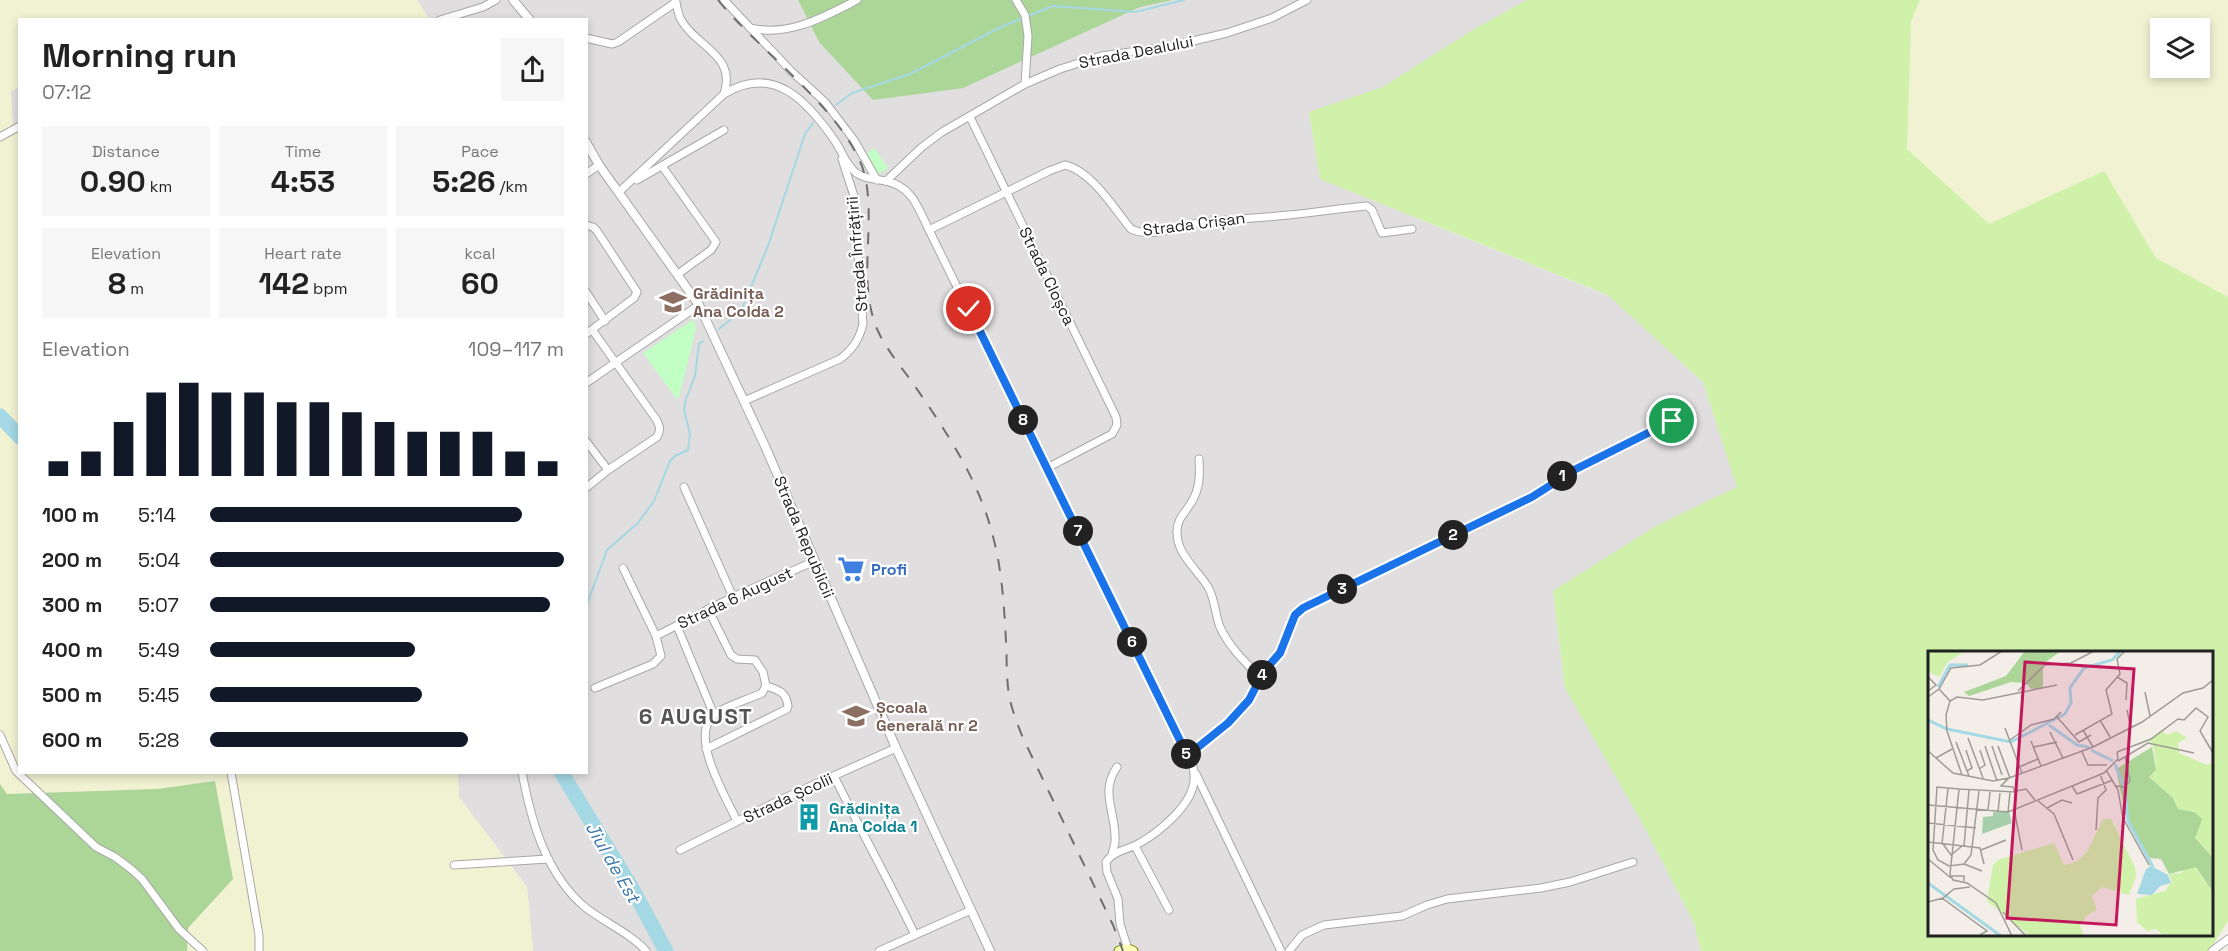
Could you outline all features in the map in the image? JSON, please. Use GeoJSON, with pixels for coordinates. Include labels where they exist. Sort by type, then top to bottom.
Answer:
{"type":"FeatureCollection","features":[{"type":"Feature","properties":{"kind":"street"},"geometry":{"type":"LineString","coordinates":[[447,18],[483,7],[496,0]]}},
{"type":"Feature","properties":{"kind":"street"},"geometry":{"type":"LineString","coordinates":[[513,0],[528,18]]}},
{"type":"Feature","properties":{"kind":"street"},"geometry":{"type":"LineString","coordinates":[[724,0],[791,71],[825,102],[854,140],[877,180]]}},
{"type":"Feature","properties":{"kind":"street"},"geometry":{"type":"LineString","coordinates":[[750,28],[764,30],[797,27],[829,15],[857,0]]}},
{"type":"Feature","properties":{"kind":"street"},"geometry":{"type":"LineString","coordinates":[[1016,0],[1025,16],[1028,36],[1025,84]]}},
{"type":"Feature","properties":{"kind":"street","name":"Strada Dealului"},"geometry":{"type":"LineString","coordinates":[[886,182],[922,147],[942,132],[1025,84],[1084,60],[1227,33],[1272,18],[1307,0]]}},
{"type":"Feature","properties":{"kind":"street"},"geometry":{"type":"LineString","coordinates":[[588,38],[612,44],[618,42],[676,1],[681,19],[723,64],[728,75],[724,94]]}},
{"type":"Feature","properties":{"kind":"street"},"geometry":{"type":"LineString","coordinates":[[619,192],[724,94],[744,83],[762,81],[784,87],[822,122],[856,173],[898,185],[907,190],[1047,468],[1281,951]]}},
{"type":"Feature","properties":{"kind":"street","name":"Strada Cloșca"},"geometry":{"type":"LineString","coordinates":[[970,117],[1116,417],[1117,425],[1112,434],[1047,468]]}},
{"type":"Feature","properties":{"kind":"street"},"geometry":{"type":"LineString","coordinates":[[0,137],[18,127]]}},
{"type":"Feature","properties":{"kind":"street"},"geometry":{"type":"LineString","coordinates":[[627,185],[724,130]]}},
{"type":"Feature","properties":{"kind":"street","name":"Strada Înfrățirii"},"geometry":{"type":"LineString","coordinates":[[744,401],[840,359],[851,351],[859,339],[863,324],[854,196],[837,145]]}},
{"type":"Feature","properties":{"kind":"street","name":"Strada Republicii"},"geometry":{"type":"LineString","coordinates":[[588,146],[599,165],[699,305],[744,401],[896,748],[990,951]]}},
{"type":"Feature","properties":{"kind":"street"},"geometry":{"type":"LineString","coordinates":[[588,173],[599,165]]}},
{"type":"Feature","properties":{"kind":"street","name":"Strada Crișan"},"geometry":{"type":"LineString","coordinates":[[929,230],[1065,165],[1079,171],[1093,184],[1131,229],[1137,232],[1147,233],[1227,219],[1367,206],[1372,210],[1382,233],[1412,229]]}},
{"type":"Feature","properties":{"kind":"street"},"geometry":{"type":"LineString","coordinates":[[662,166],[716,242],[711,250],[678,274]]}},
{"type":"Feature","properties":{"kind":"street"},"geometry":{"type":"LineString","coordinates":[[588,226],[597,231],[637,292],[634,298],[590,332],[660,426],[657,437],[588,486]]}},
{"type":"Feature","properties":{"kind":"street"},"geometry":{"type":"LineString","coordinates":[[588,295],[605,321]]}},
{"type":"Feature","properties":{"kind":"street"},"geometry":{"type":"LineString","coordinates":[[588,383],[699,305]]}},
{"type":"Feature","properties":{"kind":"street"},"geometry":{"type":"LineString","coordinates":[[1127,950],[1120,924],[1118,899],[1106,867],[1107,860],[1112,855],[1135,846],[1160,829],[1187,801],[1195,780],[1190,761],[1192,752],[1228,723],[1244,706],[1256,689],[1260,677],[1280,653],[1295,615],[1303,608],[1532,497],[1576,469],[1690,413]]}},
{"type":"Feature","properties":{"kind":"street"},"geometry":{"type":"LineString","coordinates":[[588,444],[608,470]]}},
{"type":"Feature","properties":{"kind":"street"},"geometry":{"type":"LineString","coordinates":[[1199,459],[1200,478],[1191,503],[1179,518],[1177,531],[1179,544],[1184,556],[1208,587],[1221,628],[1232,647],[1260,677]]}},
{"type":"Feature","properties":{"kind":"street"},"geometry":{"type":"LineString","coordinates":[[684,487],[733,597]]}},
{"type":"Feature","properties":{"kind":"street","name":"Strada 6 August"},"geometry":{"type":"LineString","coordinates":[[656,636],[733,597],[815,561]]}},
{"type":"Feature","properties":{"kind":"street"},"geometry":{"type":"LineString","coordinates":[[595,688],[659,660],[660,650],[656,636],[623,568]]}},
{"type":"Feature","properties":{"kind":"street"},"geometry":{"type":"LineString","coordinates":[[708,609],[731,655],[737,659],[755,660],[763,672],[766,686],[762,693],[714,715],[706,726],[706,749],[738,821]]}},
{"type":"Feature","properties":{"kind":"street"},"geometry":{"type":"LineString","coordinates":[[677,626],[714,715]]}},
{"type":"Feature","properties":{"kind":"street"},"geometry":{"type":"LineString","coordinates":[[706,749],[787,709],[785,694],[766,686]]}},
{"type":"Feature","properties":{"kind":"street"},"geometry":{"type":"LineString","coordinates":[[0,735],[18,773]]}},
{"type":"Feature","properties":{"kind":"street","name":"Strada Școlii"},"geometry":{"type":"LineString","coordinates":[[680,850],[896,748]]}},
{"type":"Feature","properties":{"kind":"street"},"geometry":{"type":"LineString","coordinates":[[1112,855],[1116,839],[1108,799],[1108,786],[1117,767]]}},
{"type":"Feature","properties":{"kind":"street"},"geometry":{"type":"LineString","coordinates":[[19,774],[89,841],[131,868],[142,879],[179,929],[203,951]]}},
{"type":"Feature","properties":{"kind":"street"},"geometry":{"type":"LineString","coordinates":[[231,774],[259,935],[259,951]]}},
{"type":"Feature","properties":{"kind":"street"},"geometry":{"type":"LineString","coordinates":[[522,774],[534,826],[548,859],[566,886],[585,907],[634,940],[646,951]]}},
{"type":"Feature","properties":{"kind":"street"},"geometry":{"type":"LineString","coordinates":[[834,776],[858,825],[886,873],[915,935]]}},
{"type":"Feature","properties":{"kind":"street"},"geometry":{"type":"LineString","coordinates":[[1135,846],[1169,910]]}},
{"type":"Feature","properties":{"kind":"street"},"geometry":{"type":"LineString","coordinates":[[454,865],[548,859]]}},
{"type":"Feature","properties":{"kind":"street"},"geometry":{"type":"LineString","coordinates":[[1289,951],[1302,935],[1324,925],[1402,916],[1447,899],[1541,888],[1570,882],[1633,862]]}},
{"type":"Feature","properties":{"kind":"street"},"geometry":{"type":"LineString","coordinates":[[879,951],[971,910]]}},
{"type":"Feature","properties":{"kind":"street"},"geometry":{"type":"LineString","coordinates":[[2212,951],[2228,939]]}},
{"type":"Feature","properties":{"kind":"shaded area"},"geometry":{"type":"Polygon","coordinates":[[[417,0],[798,0],[819,42],[1140,6],[1173,0],[1527,0],[1471,31],[1383,87],[1309,112],[1320,179],[1609,296],[1703,382],[1737,487],[1656,526],[1553,591],[1565,688],[1645,828],[1694,923],[1701,951],[533,951],[527,887],[459,797],[458,774],[588,774],[588,18],[428,18],[417,0]]]}},
{"type":"Feature","properties":{"kind":"shaded area"},"geometry":{"type":"Polygon","coordinates":[[[18,87],[18,134],[13,127],[11,92],[18,87]]]}},
{"type":"Feature","properties":{"kind":"green space"},"geometry":{"type":"Polygon","coordinates":[[[0,0],[417,0],[428,18],[18,18],[18,87],[11,92],[13,127],[18,133],[18,774],[458,774],[459,797],[527,887],[533,951],[187,951],[188,928],[233,879],[215,781],[157,789],[7,794],[0,784],[0,0]]]}},
{"type":"Feature","properties":{"kind":"green space"},"geometry":{"type":"Polygon","coordinates":[[[798,0],[1173,0],[1140,7],[963,88],[873,100],[819,42],[798,0]]]}},
{"type":"Feature","properties":{"kind":"green space"},"geometry":{"type":"Polygon","coordinates":[[[1527,0],[1920,0],[1911,21],[1907,149],[1989,224],[2104,171],[2156,258],[2228,297],[2228,921],[2209,951],[1701,951],[1694,923],[1645,828],[1565,688],[1553,591],[1656,526],[1737,487],[1703,382],[1608,295],[1320,179],[1309,112],[1383,87],[1471,31],[1527,0]]]}},
{"type":"Feature","properties":{"kind":"green space"},"geometry":{"type":"Polygon","coordinates":[[[1920,0],[2228,0],[2228,297],[2156,258],[2104,171],[1989,224],[1907,149],[1911,21],[1920,0]]]}},
{"type":"Feature","properties":{"kind":"green space"},"geometry":{"type":"Polygon","coordinates":[[[874,148],[888,168],[876,176],[865,155],[874,148]]]}},
{"type":"Feature","properties":{"kind":"green space"},"geometry":{"type":"Polygon","coordinates":[[[694,321],[696,328],[679,398],[676,398],[643,353],[694,321]]]}},
{"type":"Feature","properties":{"kind":"green space"},"geometry":{"type":"Polygon","coordinates":[[[215,781],[233,879],[188,928],[187,951],[0,951],[0,784],[7,794],[157,789],[215,781]]]}},
{"type":"Feature","properties":{"kind":"waterway"},"geometry":{"type":"LineString","coordinates":[[836,105],[852,93],[910,74],[1003,26],[1053,6],[1135,12],[1184,0]]}},
{"type":"Feature","properties":{"kind":"waterway"},"geometry":{"type":"LineString","coordinates":[[719,329],[741,311],[768,246],[805,134],[813,123]]}},
{"type":"Feature","properties":{"kind":"waterway"},"geometry":{"type":"LineString","coordinates":[[588,602],[607,550],[638,523],[654,501],[670,461],[688,450],[690,434],[684,409],[695,376],[699,344],[703,341]]}},
{"type":"Feature","properties":{"kind":"waterway","name":"Jiul de Est"},"geometry":{"type":"LineString","coordinates":[[0,416],[18,435]]}},
{"type":"Feature","properties":{"kind":"waterway","name":"Jiul de Est"},"geometry":{"type":"LineString","coordinates":[[562,774],[633,890],[666,951]]}},
{"type":"Feature","properties":{"kind":"railway"},"geometry":{"type":"LineString","coordinates":[[718,0],[822,107],[856,153],[865,176],[868,195],[868,292],[877,329],[948,435],[969,473],[986,513],[998,560],[1008,685],[1014,715],[1113,925],[1123,951]]}},
{"type":"Feature","properties":{"kind":"place","name":"Grădinița Ana Colda 2"},"geometry":{"type":"Point","coordinates":[673,302]}},
{"type":"Feature","properties":{"kind":"place","name":"Profi"},"geometry":{"type":"Point","coordinates":[851,569]}},
{"type":"Feature","properties":{"kind":"place","name":"Școala Generală nr 2"},"geometry":{"type":"Point","coordinates":[856,716]}},
{"type":"Feature","properties":{"kind":"place","name":"Grădinița Ana Colda 1"},"geometry":{"type":"Point","coordinates":[809,817]}},
{"type":"Feature","properties":{"kind":"district","name":"6 AUGUST"},"geometry":{"type":"Point","coordinates":[696,716]}},
{"type":"Feature","properties":{"kind":"route"},"geometry":{"type":"LineString","coordinates":[[969,309],[1190,761],[1192,752],[1228,723],[1249,700],[1260,677],[1280,653],[1295,615],[1303,608],[1532,497],[1557,479],[1672,421]]}}]}
